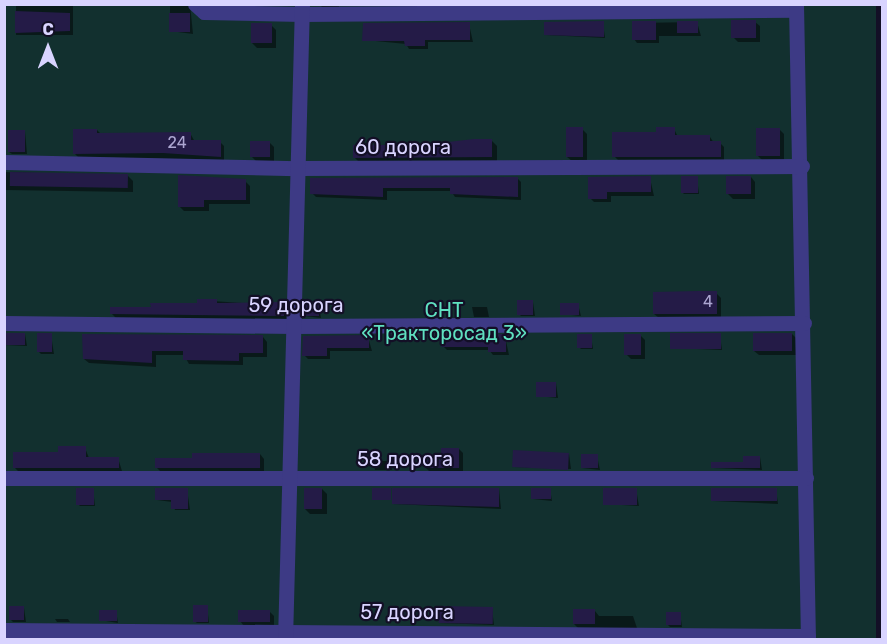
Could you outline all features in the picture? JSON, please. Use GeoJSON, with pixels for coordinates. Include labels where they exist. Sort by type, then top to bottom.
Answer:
{"type":"FeatureCollection","features":[{"type":"Feature","properties":{"kind":"street"},"geometry":{"type":"LineString","coordinates":[[195,4],[204,12],[302,9],[796,7],[802,165],[808,638]]}},
{"type":"Feature","properties":{"kind":"street"},"geometry":{"type":"LineString","coordinates":[[285,636],[302,9]]}},
{"type":"Feature","properties":{"kind":"street","name":"60 дорога"},"geometry":{"type":"LineString","coordinates":[[4,162],[297,168],[802,165]]}},
{"type":"Feature","properties":{"kind":"street","name":"59 дорога"},"geometry":{"type":"LineString","coordinates":[[4,323],[294,326],[804,323]]}},
{"type":"Feature","properties":{"kind":"street","name":"58 дорога"},"geometry":{"type":"LineString","coordinates":[[4,478],[288,480],[806,478]]}},
{"type":"Feature","properties":{"kind":"street","name":"57 дорога"},"geometry":{"type":"LineString","coordinates":[[4,630],[285,636],[808,638]]}},
{"type":"Feature","properties":{"kind":"green space","name":"СНТ «Тракторосад 3»"},"geometry":{"type":"Polygon","coordinates":[[[4,5],[876,5],[876,639],[4,639],[4,5]]]}},
{"type":"Feature","properties":{"kind":"building"},"geometry":{"type":"Polygon","coordinates":[[[15,11],[70,13],[70,31],[15,33],[15,11]]]}},
{"type":"Feature","properties":{"kind":"building"},"geometry":{"type":"Polygon","coordinates":[[[169,13],[190,13],[190,32],[169,32],[169,13]]]}},
{"type":"Feature","properties":{"kind":"building"},"geometry":{"type":"Polygon","coordinates":[[[731,20],[756,20],[756,38],[731,38],[731,20]]]}},
{"type":"Feature","properties":{"kind":"building"},"geometry":{"type":"Polygon","coordinates":[[[604,21],[604,37],[544,35],[544,22],[604,21]]]}},
{"type":"Feature","properties":{"kind":"building"},"geometry":{"type":"Polygon","coordinates":[[[632,21],[656,21],[656,40],[632,40],[632,21]]]}},
{"type":"Feature","properties":{"kind":"building"},"geometry":{"type":"Polygon","coordinates":[[[677,21],[698,21],[698,33],[677,33],[677,21]]]}},
{"type":"Feature","properties":{"kind":"building"},"geometry":{"type":"Polygon","coordinates":[[[470,22],[470,40],[425,40],[425,46],[405,46],[404,41],[362,41],[363,23],[470,22]]]}},
{"type":"Feature","properties":{"kind":"building"},"geometry":{"type":"Polygon","coordinates":[[[251,23],[272,23],[272,43],[251,43],[251,23]]]}},
{"type":"Feature","properties":{"kind":"building"},"geometry":{"type":"Polygon","coordinates":[[[566,127],[583,127],[583,157],[566,157],[566,127]]]}},
{"type":"Feature","properties":{"kind":"building"},"geometry":{"type":"Polygon","coordinates":[[[656,127],[675,127],[675,135],[710,135],[710,141],[721,141],[721,157],[612,157],[612,132],[656,132],[656,127]]]}},
{"type":"Feature","properties":{"kind":"building"},"geometry":{"type":"Polygon","coordinates":[[[756,128],[780,128],[780,156],[756,156],[756,128]]]}},
{"type":"Feature","properties":{"kind":"building"},"geometry":{"type":"Polygon","coordinates":[[[73,129],[97,129],[97,133],[191,132],[191,140],[221,140],[221,157],[163,153],[73,154],[73,129]]]}},
{"type":"Feature","properties":{"kind":"building"},"geometry":{"type":"Polygon","coordinates":[[[8,130],[25,130],[25,152],[8,152],[8,130]]]}},
{"type":"Feature","properties":{"kind":"building"},"geometry":{"type":"Polygon","coordinates":[[[492,139],[492,157],[353,158],[353,145],[422,145],[492,139]]]}},
{"type":"Feature","properties":{"kind":"building"},"geometry":{"type":"Polygon","coordinates":[[[250,141],[270,141],[270,157],[250,157],[250,141]]]}},
{"type":"Feature","properties":{"kind":"building"},"geometry":{"type":"Polygon","coordinates":[[[10,172],[128,174],[128,188],[10,186],[10,172]]]}},
{"type":"Feature","properties":{"kind":"building"},"geometry":{"type":"Polygon","coordinates":[[[178,175],[246,179],[246,200],[204,200],[204,207],[178,207],[178,175]]]}},
{"type":"Feature","properties":{"kind":"building"},"geometry":{"type":"Polygon","coordinates":[[[651,176],[651,192],[607,192],[607,199],[588,199],[588,177],[651,176]]]}},
{"type":"Feature","properties":{"kind":"building"},"geometry":{"type":"Polygon","coordinates":[[[681,176],[698,176],[698,193],[681,193],[681,176]]]}},
{"type":"Feature","properties":{"kind":"building"},"geometry":{"type":"Polygon","coordinates":[[[726,176],[751,176],[751,194],[726,194],[726,176]]]}},
{"type":"Feature","properties":{"kind":"building"},"geometry":{"type":"Polygon","coordinates":[[[518,177],[518,197],[450,194],[450,188],[383,188],[383,197],[310,194],[310,178],[518,177]]]}},
{"type":"Feature","properties":{"kind":"building"},"geometry":{"type":"Polygon","coordinates":[[[717,291],[717,314],[653,314],[653,292],[717,291]]]}},
{"type":"Feature","properties":{"kind":"building"},"geometry":{"type":"Polygon","coordinates":[[[197,299],[217,299],[217,303],[280,302],[284,305],[284,316],[110,314],[110,307],[151,307],[150,303],[197,303],[197,299]]]}},
{"type":"Feature","properties":{"kind":"building"},"geometry":{"type":"Polygon","coordinates":[[[517,300],[533,300],[533,315],[517,315],[517,300]]]}},
{"type":"Feature","properties":{"kind":"building"},"geometry":{"type":"Polygon","coordinates":[[[560,303],[579,303],[579,315],[560,315],[560,303]]]}},
{"type":"Feature","properties":{"kind":"building"},"geometry":{"type":"Polygon","coordinates":[[[304,304],[319,304],[319,316],[304,316],[304,304]]]}},
{"type":"Feature","properties":{"kind":"building"},"geometry":{"type":"Polygon","coordinates":[[[4,333],[25,333],[25,345],[4,345],[4,333]]]}},
{"type":"Feature","properties":{"kind":"building"},"geometry":{"type":"Polygon","coordinates":[[[37,333],[52,333],[52,352],[37,352],[37,333]]]}},
{"type":"Feature","properties":{"kind":"building"},"geometry":{"type":"Polygon","coordinates":[[[670,333],[721,333],[721,349],[670,349],[670,333]]]}},
{"type":"Feature","properties":{"kind":"building"},"geometry":{"type":"Polygon","coordinates":[[[753,333],[792,333],[792,351],[753,351],[753,333]]]}},
{"type":"Feature","properties":{"kind":"building"},"geometry":{"type":"Polygon","coordinates":[[[82,334],[263,335],[263,353],[239,353],[239,361],[183,360],[183,351],[152,351],[152,363],[83,359],[82,334]]]}},
{"type":"Feature","properties":{"kind":"building"},"geometry":{"type":"Polygon","coordinates":[[[506,334],[506,352],[488,352],[488,347],[441,347],[441,335],[506,334]]]}},
{"type":"Feature","properties":{"kind":"building"},"geometry":{"type":"Polygon","coordinates":[[[577,334],[592,334],[592,348],[577,348],[577,334]]]}},
{"type":"Feature","properties":{"kind":"building"},"geometry":{"type":"Polygon","coordinates":[[[624,334],[641,334],[641,355],[624,355],[624,334]]]}},
{"type":"Feature","properties":{"kind":"building"},"geometry":{"type":"Polygon","coordinates":[[[369,335],[369,348],[327,348],[327,356],[302,356],[303,336],[369,335]]]}},
{"type":"Feature","properties":{"kind":"building"},"geometry":{"type":"Polygon","coordinates":[[[536,382],[556,382],[556,397],[536,397],[536,382]]]}},
{"type":"Feature","properties":{"kind":"building"},"geometry":{"type":"Polygon","coordinates":[[[58,446],[86,446],[86,457],[119,457],[119,468],[13,468],[13,452],[58,452],[58,446]]]}},
{"type":"Feature","properties":{"kind":"building"},"geometry":{"type":"Polygon","coordinates":[[[441,448],[459,448],[459,468],[424,468],[424,460],[441,460],[441,448]]]}},
{"type":"Feature","properties":{"kind":"building"},"geometry":{"type":"Polygon","coordinates":[[[513,450],[569,453],[568,470],[512,467],[513,450]]]}},
{"type":"Feature","properties":{"kind":"building"},"geometry":{"type":"Polygon","coordinates":[[[192,453],[260,453],[260,468],[155,468],[155,458],[192,458],[192,453]]]}},
{"type":"Feature","properties":{"kind":"building"},"geometry":{"type":"Polygon","coordinates":[[[581,454],[598,454],[598,468],[581,468],[581,454]]]}},
{"type":"Feature","properties":{"kind":"building"},"geometry":{"type":"Polygon","coordinates":[[[743,456],[760,456],[760,468],[711,468],[711,462],[743,462],[743,456]]]}},
{"type":"Feature","properties":{"kind":"building"},"geometry":{"type":"Polygon","coordinates":[[[76,488],[94,488],[94,505],[76,505],[76,488]]]}},
{"type":"Feature","properties":{"kind":"building"},"geometry":{"type":"Polygon","coordinates":[[[155,488],[188,488],[188,509],[171,509],[171,500],[155,500],[155,488]]]}},
{"type":"Feature","properties":{"kind":"building"},"geometry":{"type":"Polygon","coordinates":[[[304,488],[322,488],[322,509],[304,509],[304,488]]]}},
{"type":"Feature","properties":{"kind":"building"},"geometry":{"type":"Polygon","coordinates":[[[372,488],[391,488],[391,500],[372,500],[372,488]]]}},
{"type":"Feature","properties":{"kind":"building"},"geometry":{"type":"Polygon","coordinates":[[[392,488],[499,488],[499,507],[392,504],[392,488]]]}},
{"type":"Feature","properties":{"kind":"building"},"geometry":{"type":"Polygon","coordinates":[[[531,488],[551,488],[551,499],[531,499],[531,488]]]}},
{"type":"Feature","properties":{"kind":"building"},"geometry":{"type":"Polygon","coordinates":[[[603,488],[637,488],[637,505],[603,505],[603,488]]]}},
{"type":"Feature","properties":{"kind":"building"},"geometry":{"type":"Polygon","coordinates":[[[711,488],[777,488],[777,501],[711,501],[711,488]]]}},
{"type":"Feature","properties":{"kind":"building"},"geometry":{"type":"Polygon","coordinates":[[[193,605],[208,605],[208,622],[193,622],[193,605]]]}},
{"type":"Feature","properties":{"kind":"building"},"geometry":{"type":"Polygon","coordinates":[[[9,606],[24,606],[24,620],[9,620],[9,606]]]}},
{"type":"Feature","properties":{"kind":"building"},"geometry":{"type":"Polygon","coordinates":[[[439,606],[493,607],[493,624],[439,623],[439,606]]]}},
{"type":"Feature","properties":{"kind":"building"},"geometry":{"type":"Polygon","coordinates":[[[573,609],[595,609],[595,624],[573,624],[573,609]]]}},
{"type":"Feature","properties":{"kind":"building"},"geometry":{"type":"Polygon","coordinates":[[[99,610],[117,610],[117,621],[99,621],[99,610]]]}},
{"type":"Feature","properties":{"kind":"building"},"geometry":{"type":"Polygon","coordinates":[[[238,610],[270,610],[270,622],[238,622],[238,610]]]}},
{"type":"Feature","properties":{"kind":"building"},"geometry":{"type":"Polygon","coordinates":[[[666,612],[681,612],[681,625],[666,625],[666,612]]]}}]}
